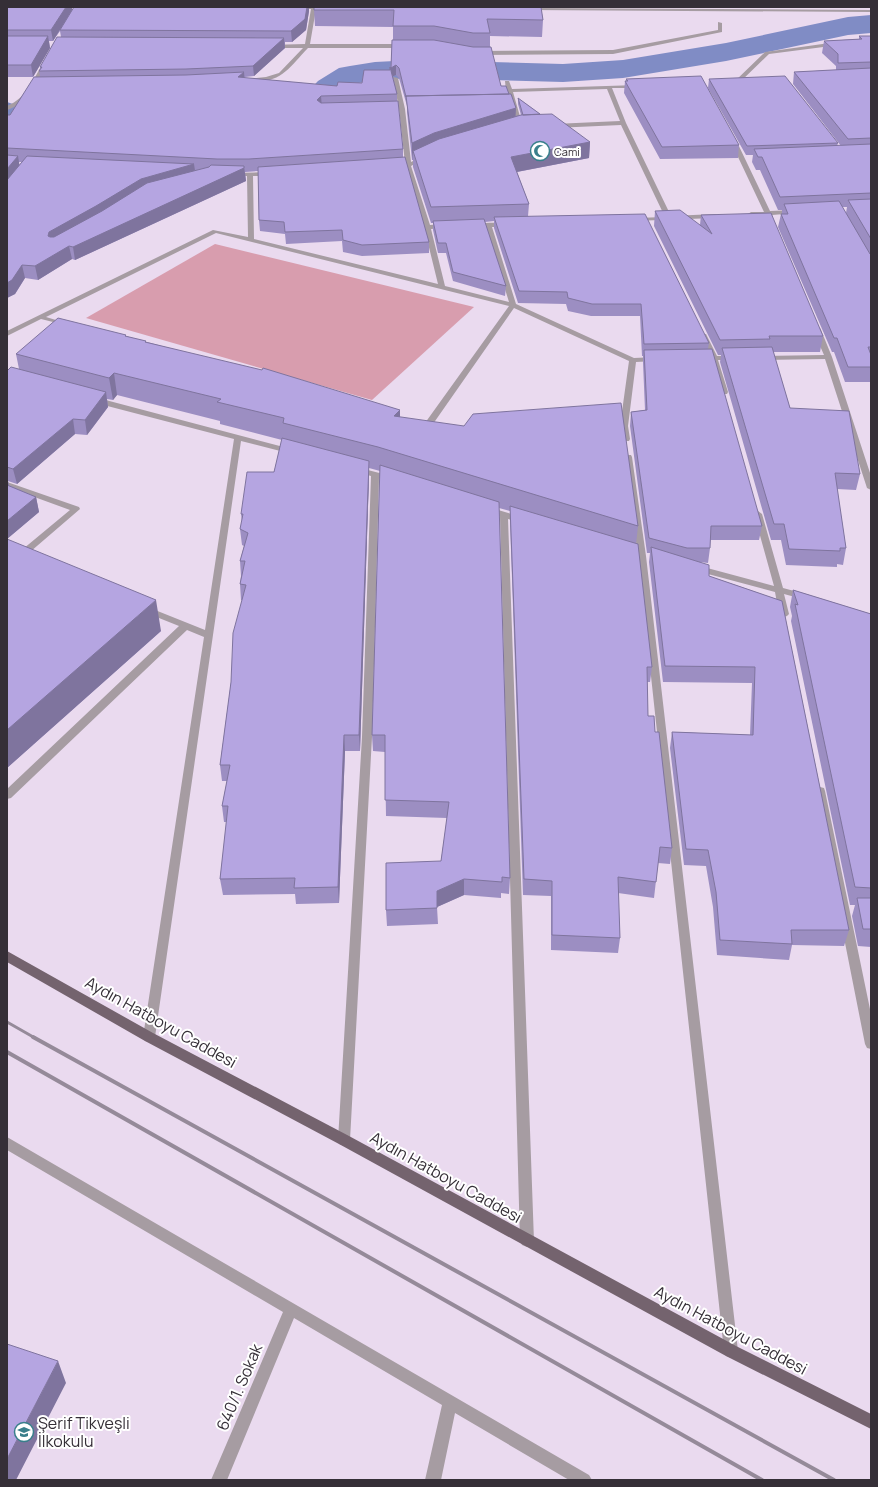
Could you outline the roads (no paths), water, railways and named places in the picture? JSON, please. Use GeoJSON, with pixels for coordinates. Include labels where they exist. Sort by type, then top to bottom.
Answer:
{"type":"FeatureCollection","features":[{"type":"Feature","properties":{"kind":"main road","name":"Aydın Hatboyu Caddesi"},"geometry":{"type":"LineString","coordinates":[[7,956],[149,1037],[344,1140],[527,1241],[731,1351],[871,1422]]}},
{"type":"Feature","properties":{"kind":"street"},"geometry":{"type":"LineString","coordinates":[[290,8],[330,8]]}},
{"type":"Feature","properties":{"kind":"street"},"geometry":{"type":"LineString","coordinates":[[243,80],[267,79],[281,74],[307,46],[314,8]]}},
{"type":"Feature","properties":{"kind":"street"},"geometry":{"type":"LineString","coordinates":[[527,9],[871,11]]}},
{"type":"Feature","properties":{"kind":"street"},"geometry":{"type":"LineString","coordinates":[[473,53],[613,52],[720,31],[720,23]]}},
{"type":"Feature","properties":{"kind":"street"},"geometry":{"type":"LineString","coordinates":[[736,83],[767,53],[844,44]]}},
{"type":"Feature","properties":{"kind":"street"},"geometry":{"type":"LineString","coordinates":[[268,46],[411,46]]}},
{"type":"Feature","properties":{"kind":"street"},"geometry":{"type":"LineString","coordinates":[[8,108],[16,106],[23,100],[49,58]]}},
{"type":"Feature","properties":{"kind":"street"},"geometry":{"type":"LineString","coordinates":[[395,78],[402,109],[408,166],[427,227],[442,287]]}},
{"type":"Feature","properties":{"kind":"street"},"geometry":{"type":"LineString","coordinates":[[507,82],[520,127]]}},
{"type":"Feature","properties":{"kind":"street"},"geometry":{"type":"LineString","coordinates":[[730,83],[744,82]]}},
{"type":"Feature","properties":{"kind":"street"},"geometry":{"type":"LineString","coordinates":[[32,85],[39,85]]}},
{"type":"Feature","properties":{"kind":"street"},"geometry":{"type":"LineString","coordinates":[[509,91],[640,86]]}},
{"type":"Feature","properties":{"kind":"street"},"geometry":{"type":"LineString","coordinates":[[609,87],[623,123],[669,219]]}},
{"type":"Feature","properties":{"kind":"street"},"geometry":{"type":"LineString","coordinates":[[506,108],[514,107]]}},
{"type":"Feature","properties":{"kind":"street"},"geometry":{"type":"LineString","coordinates":[[395,110],[410,109]]}},
{"type":"Feature","properties":{"kind":"street"},"geometry":{"type":"LineString","coordinates":[[544,126],[623,123]]}},
{"type":"Feature","properties":{"kind":"street"},"geometry":{"type":"LineString","coordinates":[[513,129],[528,127]]}},
{"type":"Feature","properties":{"kind":"street"},"geometry":{"type":"LineString","coordinates":[[728,132],[743,159],[774,227]]}},
{"type":"Feature","properties":{"kind":"street"},"geometry":{"type":"LineString","coordinates":[[384,167],[408,166],[429,155]]}},
{"type":"Feature","properties":{"kind":"street"},"geometry":{"type":"LineString","coordinates":[[743,159],[750,159]]}},
{"type":"Feature","properties":{"kind":"street"},"geometry":{"type":"LineString","coordinates":[[224,175],[274,174]]}},
{"type":"Feature","properties":{"kind":"street"},"geometry":{"type":"LineString","coordinates":[[250,175],[251,240]]}},
{"type":"Feature","properties":{"kind":"street"},"geometry":{"type":"LineString","coordinates":[[745,214],[800,212]]}},
{"type":"Feature","properties":{"kind":"street"},"geometry":{"type":"LineString","coordinates":[[630,220],[722,216]]}},
{"type":"Feature","properties":{"kind":"street"},"geometry":{"type":"LineString","coordinates":[[646,220],[649,227]]}},
{"type":"Feature","properties":{"kind":"street"},"geometry":{"type":"LineString","coordinates":[[465,226],[512,224]]}},
{"type":"Feature","properties":{"kind":"street"},"geometry":{"type":"LineString","coordinates":[[488,225],[513,304]]}},
{"type":"Feature","properties":{"kind":"street"},"geometry":{"type":"LineString","coordinates":[[427,227],[450,226]]}},
{"type":"Feature","properties":{"kind":"street"},"geometry":{"type":"LineString","coordinates":[[7,334],[215,231],[513,304],[633,360],[662,359]]}},
{"type":"Feature","properties":{"kind":"street"},"geometry":{"type":"LineString","coordinates":[[414,432],[421,434],[513,304]]}},
{"type":"Feature","properties":{"kind":"street"},"geometry":{"type":"LineString","coordinates":[[40,317],[78,328]]}},
{"type":"Feature","properties":{"kind":"street"},"geometry":{"type":"LineString","coordinates":[[813,321],[828,357],[871,488]]}},
{"type":"Feature","properties":{"kind":"street"},"geometry":{"type":"LineString","coordinates":[[701,330],[714,358],[727,404]]}},
{"type":"Feature","properties":{"kind":"street"},"geometry":{"type":"LineString","coordinates":[[692,359],[828,357]]}},
{"type":"Feature","properties":{"kind":"street"},"geometry":{"type":"LineString","coordinates":[[633,360],[624,426],[642,556],[731,1351]]}},
{"type":"Feature","properties":{"kind":"street"},"geometry":{"type":"LineString","coordinates":[[84,397],[299,454]]}},
{"type":"Feature","properties":{"kind":"street"},"geometry":{"type":"LineString","coordinates":[[149,1037],[238,438]]}},
{"type":"Feature","properties":{"kind":"street"},"geometry":{"type":"LineString","coordinates":[[345,466],[398,481]]}},
{"type":"Feature","properties":{"kind":"street"},"geometry":{"type":"LineString","coordinates":[[344,1140],[367,737],[375,474]]}},
{"type":"Feature","properties":{"kind":"street"},"geometry":{"type":"LineString","coordinates":[[7,484],[76,510],[19,557]]}},
{"type":"Feature","properties":{"kind":"street"},"geometry":{"type":"LineString","coordinates":[[755,505],[779,589],[785,621]]}},
{"type":"Feature","properties":{"kind":"street"},"geometry":{"type":"LineString","coordinates":[[481,508],[533,523]]}},
{"type":"Feature","properties":{"kind":"street"},"geometry":{"type":"LineString","coordinates":[[504,515],[527,1241]]}},
{"type":"Feature","properties":{"kind":"street"},"geometry":{"type":"LineString","coordinates":[[685,566],[779,589],[814,600]]}},
{"type":"Feature","properties":{"kind":"street"},"geometry":{"type":"LineString","coordinates":[[142,608],[208,635]]}},
{"type":"Feature","properties":{"kind":"street"},"geometry":{"type":"LineString","coordinates":[[7,795],[185,626]]}},
{"type":"Feature","properties":{"kind":"street"},"geometry":{"type":"LineString","coordinates":[[819,785],[871,1044]]}},
{"type":"Feature","properties":{"kind":"street"},"geometry":{"type":"LineString","coordinates":[[845,910],[858,910]]}},
{"type":"Feature","properties":{"kind":"street"},"geometry":{"type":"LineString","coordinates":[[7,1143],[584,1480]]}},
{"type":"Feature","properties":{"kind":"street","name":"640/1. Sokak"},"geometry":{"type":"LineString","coordinates":[[219,1480],[291,1309]]}},
{"type":"Feature","properties":{"kind":"street"},"geometry":{"type":"LineString","coordinates":[[433,1480],[450,1402]]}},
{"type":"Feature","properties":{"kind":"waterway"},"geometry":{"type":"LineString","coordinates":[[265,128],[283,125],[305,114],[329,88],[350,75],[375,71],[415,69],[563,73],[623,69],[726,52],[848,26],[871,24]]}},
{"type":"Feature","properties":{"kind":"waterway"},"geometry":{"type":"LineString","coordinates":[[7,112],[37,125],[68,130],[91,130]]}},
{"type":"Feature","properties":{"kind":"railway"},"geometry":{"type":"LineString","coordinates":[[7,1022],[35,1038]]}},
{"type":"Feature","properties":{"kind":"railway"},"geometry":{"type":"LineString","coordinates":[[33,1037],[834,1480]]}},
{"type":"Feature","properties":{"kind":"railway"},"geometry":{"type":"LineString","coordinates":[[7,1052],[762,1480]]}},
{"type":"Feature","properties":{"kind":"place","name":"Cami"},"geometry":{"type":"Point","coordinates":[540,151]}},
{"type":"Feature","properties":{"kind":"place","name":"Şerif Tikveşli İlkokulu"},"geometry":{"type":"Point","coordinates":[24,1432]}}]}
